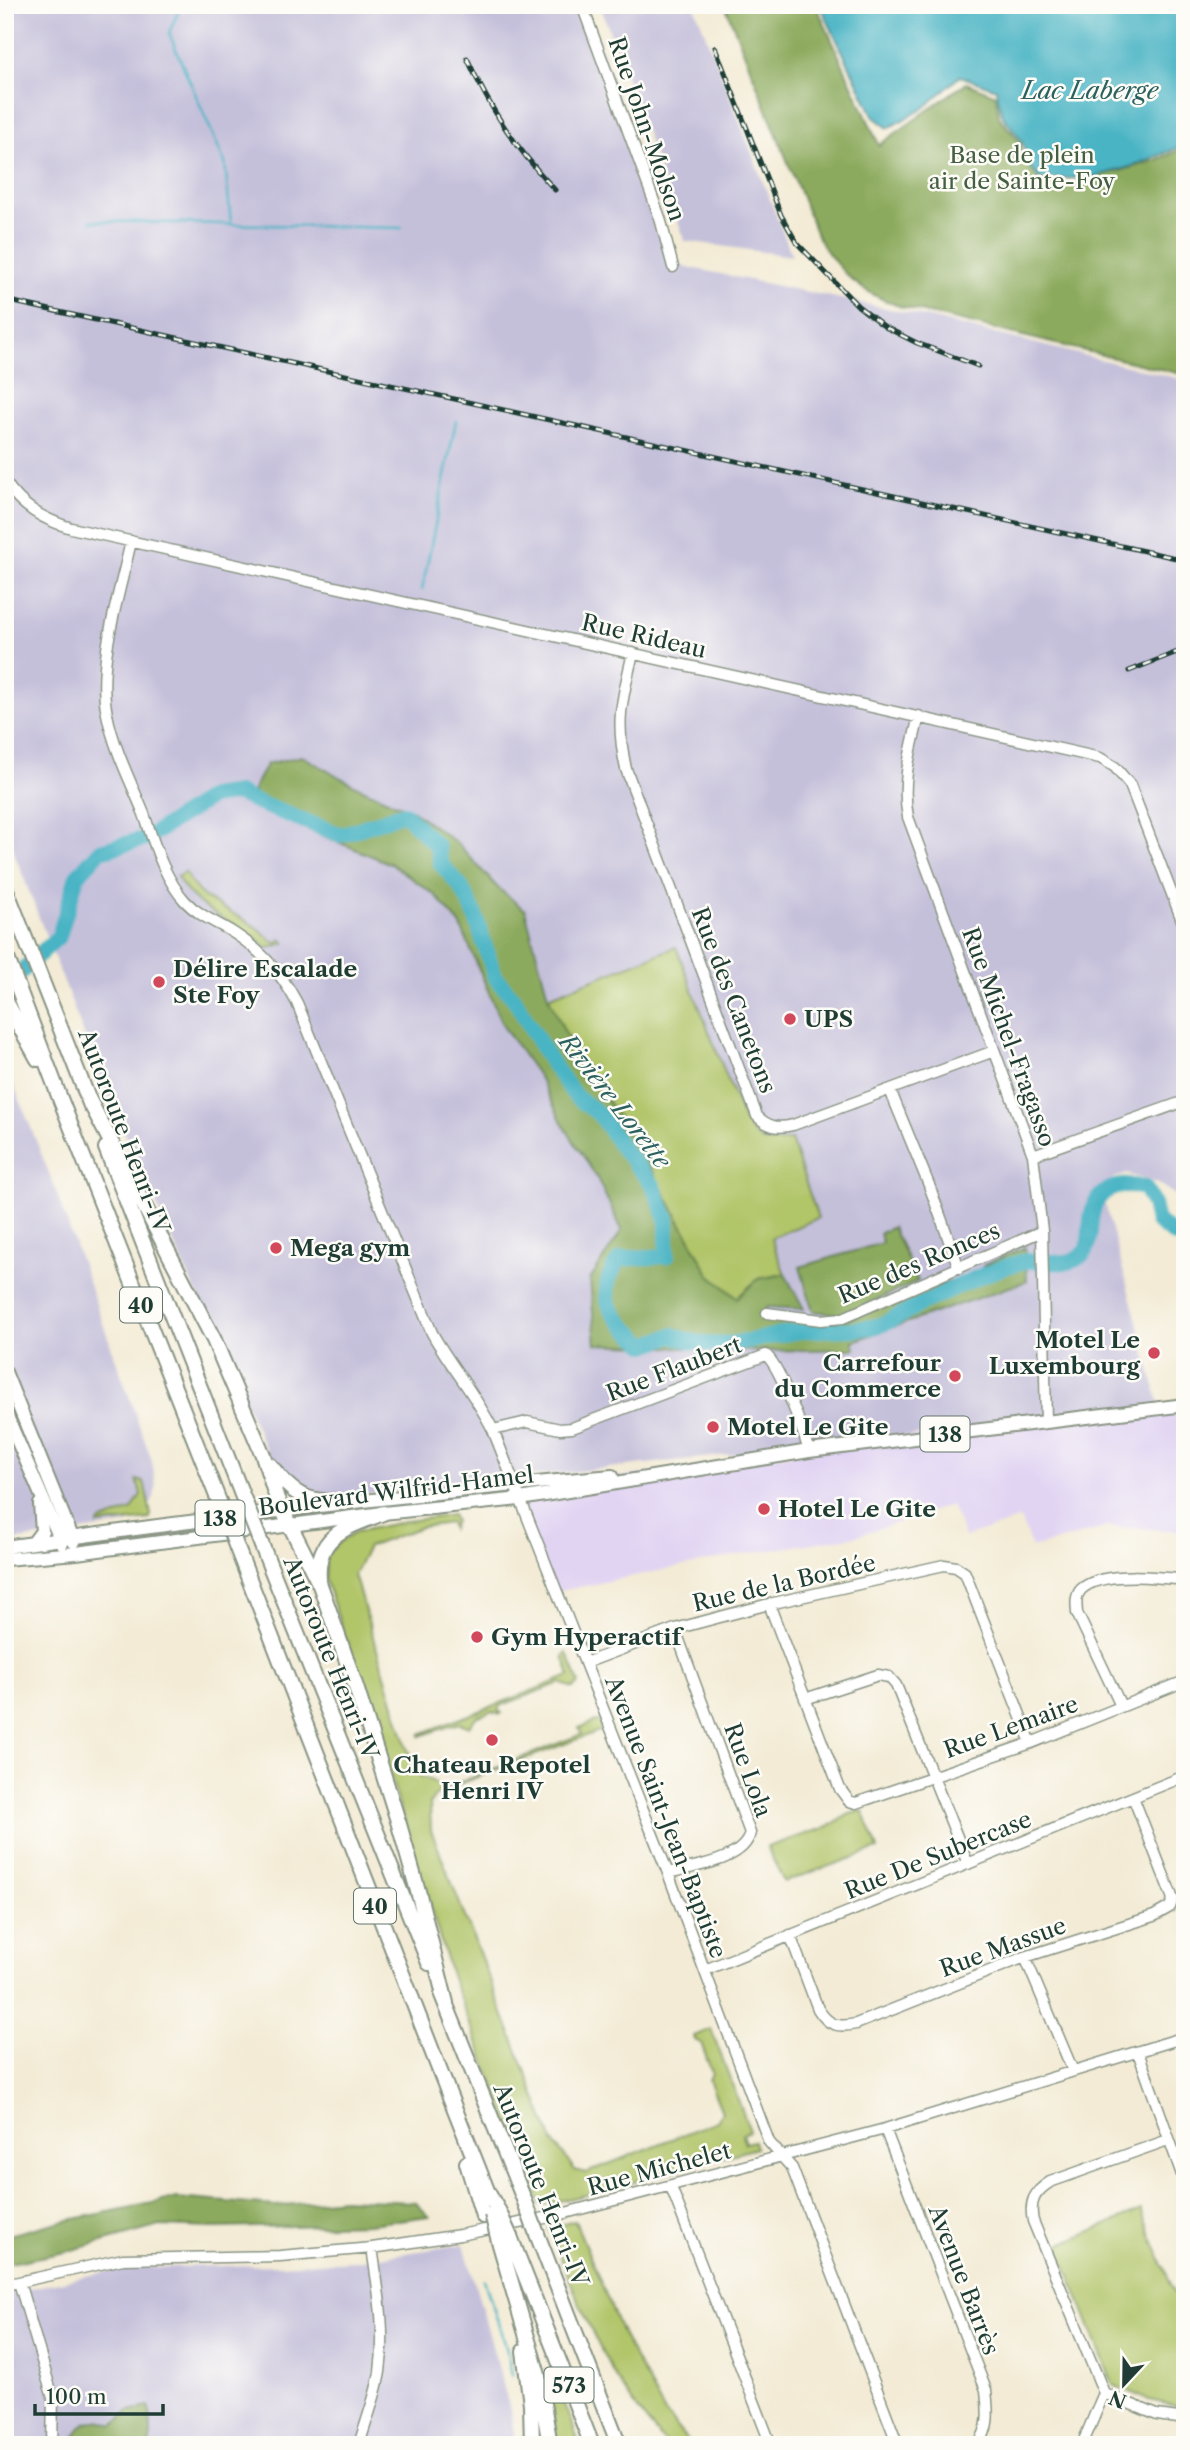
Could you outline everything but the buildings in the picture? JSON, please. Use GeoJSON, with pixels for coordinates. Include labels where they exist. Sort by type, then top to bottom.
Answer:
{"type":"FeatureCollection","features":[{"type":"Feature","properties":{"kind":"highway","name":"Autoroute Henri-IV"},"geometry":{"type":"LineString","coordinates":[[5,887],[158,1283],[620,2445]]}},
{"type":"Feature","properties":{"kind":"highway","name":"Autoroute Henri-IV"},"geometry":{"type":"LineString","coordinates":[[8,959],[488,2193],[492,2214]]}},
{"type":"Feature","properties":{"kind":"highway"},"geometry":{"type":"LineString","coordinates":[[8,1005],[61,1101]]}},
{"type":"Feature","properties":{"kind":"highway"},"geometry":{"type":"LineString","coordinates":[[88,1098],[214,1340],[263,1455],[276,1496],[320,1585],[356,1687],[398,1821],[446,2003]]}},
{"type":"Feature","properties":{"kind":"highway"},"geometry":{"type":"LineString","coordinates":[[263,1455],[284,1482],[307,1499],[345,1503]]}},
{"type":"Feature","properties":{"kind":"highway"},"geometry":{"type":"LineString","coordinates":[[320,1585],[318,1568],[322,1552],[337,1532],[383,1513]]}},
{"type":"Feature","properties":{"kind":"highway"},"geometry":{"type":"LineString","coordinates":[[441,2074],[500,2241],[536,2367],[550,2445]]}},
{"type":"Feature","properties":{"kind":"highway","name":"Autoroute Henri-IV"},"geometry":{"type":"LineString","coordinates":[[500,2241],[593,2445]]}},
{"type":"Feature","properties":{"kind":"highway"},"geometry":{"type":"LineString","coordinates":[[500,2241],[523,2348],[531,2404],[532,2445]]}},
{"type":"Feature","properties":{"kind":"main road"},"geometry":{"type":"LineString","coordinates":[[5,1372],[70,1553]]}},
{"type":"Feature","properties":{"kind":"main road","name":"Boulevard Wilfrid-Hamel"},"geometry":{"type":"LineString","coordinates":[[5,1559],[520,1499],[809,1451],[1185,1405]]}},
{"type":"Feature","properties":{"kind":"main road"},"geometry":{"type":"LineString","coordinates":[[5,1412],[39,1493],[66,1537]]}},
{"type":"Feature","properties":{"kind":"main road","name":"Boulevard Wilfrid-Hamel"},"geometry":{"type":"LineString","coordinates":[[5,1547],[345,1503],[707,1467]]}},
{"type":"Feature","properties":{"kind":"main road"},"geometry":{"type":"LineString","coordinates":[[33,1543],[42,1530],[39,1493]]}},
{"type":"Feature","properties":{"kind":"street","name":"Rue John-Molson"},"geometry":{"type":"LineString","coordinates":[[582,5],[656,205],[673,267]]}},
{"type":"Feature","properties":{"kind":"street","name":"Rue Rideau"},"geometry":{"type":"LineString","coordinates":[[5,482],[37,516],[71,528],[1100,758],[1115,768],[1130,785],[1185,928]]}},
{"type":"Feature","properties":{"kind":"street","name":"Avenue Saint-Jean-Baptiste"},"geometry":{"type":"LineString","coordinates":[[131,541],[106,655],[104,697],[111,730],[158,851],[177,892],[207,919],[260,952],[288,986],[302,1014],[432,1333],[481,1405],[493,1430],[668,1873],[769,2142],[793,2168],[898,2445]]}},
{"type":"Feature","properties":{"kind":"street","name":"Rue des Canetons"},"geometry":{"type":"LineString","coordinates":[[633,653],[619,717],[620,742],[626,769],[757,1116],[765,1123],[785,1128],[994,1051]]}},
{"type":"Feature","properties":{"kind":"street","name":"Rue Michel-Fragasso"},"geometry":{"type":"LineString","coordinates":[[919,716],[907,769],[905,804],[908,817],[1033,1155],[1042,1231],[1046,1422]]}},
{"type":"Feature","properties":{"kind":"street"},"geometry":{"type":"LineString","coordinates":[[890,1090],[959,1268]]}},
{"type":"Feature","properties":{"kind":"street"},"geometry":{"type":"LineString","coordinates":[[1033,1155],[1185,1101]]}},
{"type":"Feature","properties":{"kind":"street","name":"Rue des Ronces"},"geometry":{"type":"LineString","coordinates":[[767,1313],[821,1320],[843,1318],[1042,1231]]}},
{"type":"Feature","properties":{"kind":"street","name":"Rue Flaubert"},"geometry":{"type":"LineString","coordinates":[[493,1430],[527,1422],[560,1429],[572,1428],[766,1354],[772,1359],[809,1451]]}},
{"type":"Feature","properties":{"kind":"street","name":"Rue de la Bordée"},"geometry":{"type":"LineString","coordinates":[[585,1663],[675,1629],[769,1604],[944,1565],[956,1567],[965,1573],[1031,1743]]}},
{"type":"Feature","properties":{"kind":"street"},"geometry":{"type":"LineString","coordinates":[[1121,1706],[1077,1613],[1078,1594],[1083,1587],[1091,1583],[1121,1577],[1185,1580]]}},
{"type":"Feature","properties":{"kind":"street"},"geometry":{"type":"LineString","coordinates":[[769,1604],[805,1699],[878,1675],[888,1678],[896,1685],[968,1864]]}},
{"type":"Feature","properties":{"kind":"street","name":"Rue Lola"},"geometry":{"type":"LineString","coordinates":[[668,1873],[735,1854],[749,1841],[750,1833],[675,1629]]}},
{"type":"Feature","properties":{"kind":"street","name":"Rue Lemaire"},"geometry":{"type":"LineString","coordinates":[[805,1699],[840,1789],[849,1801],[856,1803],[1031,1743],[1185,1681]]}},
{"type":"Feature","properties":{"kind":"street","name":"Rue De Subercase"},"geometry":{"type":"LineString","coordinates":[[705,1970],[1185,1776]]}},
{"type":"Feature","properties":{"kind":"street","name":"Rue Massue"},"geometry":{"type":"LineString","coordinates":[[790,1936],[818,2009],[831,2025],[844,2027],[1025,1957],[1154,1916],[1170,1907],[1172,1899],[1133,1797]]}},
{"type":"Feature","properties":{"kind":"street"},"geometry":{"type":"LineString","coordinates":[[1025,1957],[1073,2071]]}},
{"type":"Feature","properties":{"kind":"street","name":"Rue Michelet"},"geometry":{"type":"LineString","coordinates":[[5,2285],[123,2259],[280,2256],[372,2248],[460,2235],[550,2217],[885,2129],[1185,2037]]}},
{"type":"Feature","properties":{"kind":"street"},"geometry":{"type":"LineString","coordinates":[[1138,2052],[1185,2183]]}},
{"type":"Feature","properties":{"kind":"street","name":"Avenue Barrès"},"geometry":{"type":"LineString","coordinates":[[885,2129],[986,2390],[988,2424],[977,2445]]}},
{"type":"Feature","properties":{"kind":"street"},"geometry":{"type":"LineString","coordinates":[[1168,2140],[1050,2182],[1038,2190],[1031,2206],[1033,2221],[1104,2393],[1157,2415],[1185,2419]]}},
{"type":"Feature","properties":{"kind":"street"},"geometry":{"type":"LineString","coordinates":[[671,2187],[771,2445]]}},
{"type":"Feature","properties":{"kind":"street"},"geometry":{"type":"LineString","coordinates":[[359,2445],[378,2378],[383,2335],[382,2304],[372,2248]]}},
{"type":"Feature","properties":{"kind":"street"},"geometry":{"type":"LineString","coordinates":[[19,2282],[53,2398],[52,2445]]}},
{"type":"Feature","properties":{"kind":"street"},"geometry":{"type":"LineString","coordinates":[[1082,2445],[1104,2393]]}},
{"type":"Feature","properties":{"kind":"shaded area"},"geometry":{"type":"Polygon","coordinates":[[[5,5],[586,5],[677,265],[909,313],[1185,380],[1185,1202],[1159,1184],[1127,1174],[1114,1178],[1101,1190],[1161,1409],[326,1498],[304,1494],[276,1472],[104,1087],[5,829],[5,5]]]}},
{"type":"Feature","properties":{"kind":"shaded area"},"geometry":{"type":"Polygon","coordinates":[[[600,5],[694,5],[792,256],[685,241],[600,5]]]}},
{"type":"Feature","properties":{"kind":"shaded area"},"geometry":{"type":"Polygon","coordinates":[[[5,1063],[53,1183],[152,1461],[156,1488],[153,1500],[137,1520],[123,1525],[5,1542],[5,1063]]]}},
{"type":"Feature","properties":{"kind":"shaded area"},"geometry":{"type":"Polygon","coordinates":[[[1185,1406],[1185,1531],[1108,1527],[1032,1548],[1020,1519],[965,1537],[951,1505],[856,1536],[734,1556],[549,1593],[508,1493],[962,1430],[1185,1406]]]}},
{"type":"Feature","properties":{"kind":"shaded area"},"geometry":{"type":"Polygon","coordinates":[[[464,2244],[510,2410],[516,2445],[5,2445],[5,2294],[122,2268],[355,2261],[464,2244]]]}},
{"type":"Feature","properties":{"kind":"green space","name":"Base de plein air de Sainte-Foy"},"geometry":{"type":"Polygon","coordinates":[[[725,5],[816,5],[879,145],[966,83],[996,95],[999,117],[1020,142],[1022,158],[1042,182],[1072,185],[1097,175],[1156,160],[1185,148],[1185,375],[899,306],[873,295],[853,281],[819,240],[725,5]]]}},
{"type":"Feature","properties":{"kind":"green space"},"geometry":{"type":"Polygon","coordinates":[[[302,756],[358,787],[413,811],[458,844],[498,888],[525,910],[548,996],[570,1043],[649,1165],[709,1274],[737,1298],[758,1279],[785,1274],[804,1309],[766,1307],[766,1319],[820,1322],[848,1319],[945,1282],[974,1278],[984,1265],[1025,1247],[1027,1281],[853,1341],[855,1349],[757,1351],[596,1344],[590,1280],[622,1230],[597,1178],[564,1126],[539,1077],[503,1026],[460,924],[435,895],[391,864],[254,807],[254,787],[267,764],[302,756]]]}},
{"type":"Feature","properties":{"kind":"green space"},"geometry":{"type":"Polygon","coordinates":[[[185,872],[197,890],[210,901],[245,920],[277,944],[281,939],[285,943],[268,948],[207,909],[185,890],[177,877],[185,872]]]}},
{"type":"Feature","properties":{"kind":"green space"},"geometry":{"type":"Polygon","coordinates":[[[676,947],[744,1121],[763,1141],[791,1140],[818,1218],[771,1238],[785,1274],[758,1279],[737,1298],[709,1274],[649,1165],[570,1044],[548,997],[676,947]]]}},
{"type":"Feature","properties":{"kind":"green space"},"geometry":{"type":"Polygon","coordinates":[[[892,1227],[918,1281],[844,1315],[813,1311],[800,1267],[882,1243],[880,1233],[892,1227]]]}},
{"type":"Feature","properties":{"kind":"green space"},"geometry":{"type":"Polygon","coordinates":[[[137,1480],[145,1485],[151,1515],[149,1519],[98,1525],[132,1510],[141,1494],[137,1480]]]}},
{"type":"Feature","properties":{"kind":"green space"},"geometry":{"type":"Polygon","coordinates":[[[452,1515],[455,1521],[452,1529],[450,1523],[421,1527],[368,1547],[354,1575],[408,1750],[421,1778],[445,1788],[582,1734],[579,1728],[596,1721],[599,1721],[602,1730],[454,1786],[438,1793],[430,1803],[431,1830],[553,2141],[575,2170],[586,2173],[717,2121],[722,2112],[709,2080],[712,2073],[701,2043],[695,2040],[694,2036],[711,2029],[750,2131],[742,2134],[745,2143],[754,2141],[756,2148],[591,2194],[541,2205],[452,1978],[365,1693],[325,1580],[326,1555],[339,1542],[355,1532],[452,1515]]]}},
{"type":"Feature","properties":{"kind":"green space"},"geometry":{"type":"Polygon","coordinates":[[[567,1653],[579,1683],[573,1688],[560,1683],[500,1706],[500,1714],[492,1711],[476,1717],[469,1727],[459,1723],[420,1736],[570,1676],[563,1656],[567,1653]]]}},
{"type":"Feature","properties":{"kind":"green space"},"geometry":{"type":"Polygon","coordinates":[[[863,1811],[878,1849],[784,1882],[767,1847],[827,1827],[850,1814],[863,1811]]]}},
{"type":"Feature","properties":{"kind":"green space"},"geometry":{"type":"Polygon","coordinates":[[[177,2198],[276,2206],[342,2199],[415,2202],[429,2216],[370,2224],[213,2228],[160,2226],[65,2252],[5,2264],[5,2236],[54,2223],[177,2198]]]}},
{"type":"Feature","properties":{"kind":"green space"},"geometry":{"type":"Polygon","coordinates":[[[1141,2210],[1185,2319],[1185,2408],[1149,2400],[1113,2385],[1058,2245],[1141,2210]]]}},
{"type":"Feature","properties":{"kind":"green space"},"geometry":{"type":"Polygon","coordinates":[[[575,2221],[624,2338],[665,2413],[691,2445],[667,2445],[627,2395],[597,2342],[549,2228],[575,2221]]]}},
{"type":"Feature","properties":{"kind":"green space"},"geometry":{"type":"Polygon","coordinates":[[[550,2368],[580,2445],[558,2445],[546,2369],[550,2368]]]}},
{"type":"Feature","properties":{"kind":"green space"},"geometry":{"type":"Polygon","coordinates":[[[150,2407],[149,2445],[70,2445],[87,2423],[98,2421],[114,2425],[128,2411],[150,2407]]]}},
{"type":"Feature","properties":{"kind":"water","name":"Lac Laberge"},"geometry":{"type":"Polygon","coordinates":[[[820,5],[1185,5],[1185,145],[1130,167],[1089,178],[1040,179],[1030,167],[1022,141],[1002,115],[996,89],[960,76],[923,109],[888,128],[874,117],[820,5]]]}},
{"type":"Feature","properties":{"kind":"waterway"},"geometry":{"type":"LineString","coordinates":[[181,5],[169,33],[225,163],[231,224]]}},
{"type":"Feature","properties":{"kind":"waterway"},"geometry":{"type":"LineString","coordinates":[[91,221],[402,228]]}},
{"type":"Feature","properties":{"kind":"waterway"},"geometry":{"type":"LineString","coordinates":[[422,590],[456,421]]}},
{"type":"Feature","properties":{"kind":"waterway","name":"Rivière Lorette"},"geometry":{"type":"LineString","coordinates":[[5,987],[59,936],[77,876],[100,851],[147,838],[211,797],[238,793],[341,835],[404,813],[437,846],[441,864],[461,887],[474,912],[495,977],[515,1000],[548,1058],[576,1097],[599,1114],[622,1148],[653,1185],[667,1219],[667,1256],[620,1259],[607,1285],[610,1307],[625,1326],[646,1345],[673,1335],[690,1341],[722,1345],[802,1331],[867,1328],[887,1322],[956,1287],[1008,1266],[1028,1261],[1072,1261],[1086,1249],[1092,1214],[1099,1198],[1119,1186],[1145,1188],[1153,1204],[1157,1222],[1175,1235],[1185,1237]]}},
{"type":"Feature","properties":{"kind":"waterway"},"geometry":{"type":"LineString","coordinates":[[484,2280],[506,2346],[512,2375]]}},
{"type":"Feature","properties":{"kind":"railway"},"geometry":{"type":"LineString","coordinates":[[715,47],[781,215],[797,243],[858,306],[885,327],[917,343],[978,366]]}},
{"type":"Feature","properties":{"kind":"railway"},"geometry":{"type":"LineString","coordinates":[[467,58],[505,128],[555,190]]}},
{"type":"Feature","properties":{"kind":"railway"},"geometry":{"type":"LineString","coordinates":[[5,300],[1185,560]]}},
{"type":"Feature","properties":{"kind":"railway"},"geometry":{"type":"LineString","coordinates":[[1129,671],[1185,649]]}},
{"type":"Feature","properties":{"kind":"place","name":"Délire Escalade Ste Foy"},"geometry":{"type":"Point","coordinates":[159,982]}},
{"type":"Feature","properties":{"kind":"place","name":"UPS"},"geometry":{"type":"Point","coordinates":[790,1019]}},
{"type":"Feature","properties":{"kind":"place","name":"Mega gym"},"geometry":{"type":"Point","coordinates":[276,1248]}},
{"type":"Feature","properties":{"kind":"place","name":"Motel Le Luxembourg"},"geometry":{"type":"Point","coordinates":[1154,1353]}},
{"type":"Feature","properties":{"kind":"place","name":"Carrefour du Commerce"},"geometry":{"type":"Point","coordinates":[955,1376]}},
{"type":"Feature","properties":{"kind":"place","name":"Motel Le Gite"},"geometry":{"type":"Point","coordinates":[713,1427]}},
{"type":"Feature","properties":{"kind":"place","name":"Hotel Le Gite"},"geometry":{"type":"Point","coordinates":[764,1509]}},
{"type":"Feature","properties":{"kind":"place","name":"Gym Hyperactif"},"geometry":{"type":"Point","coordinates":[477,1637]}},
{"type":"Feature","properties":{"kind":"place","name":"Chateau Repotel Henri IV"},"geometry":{"type":"Point","coordinates":[492,1740]}}]}
